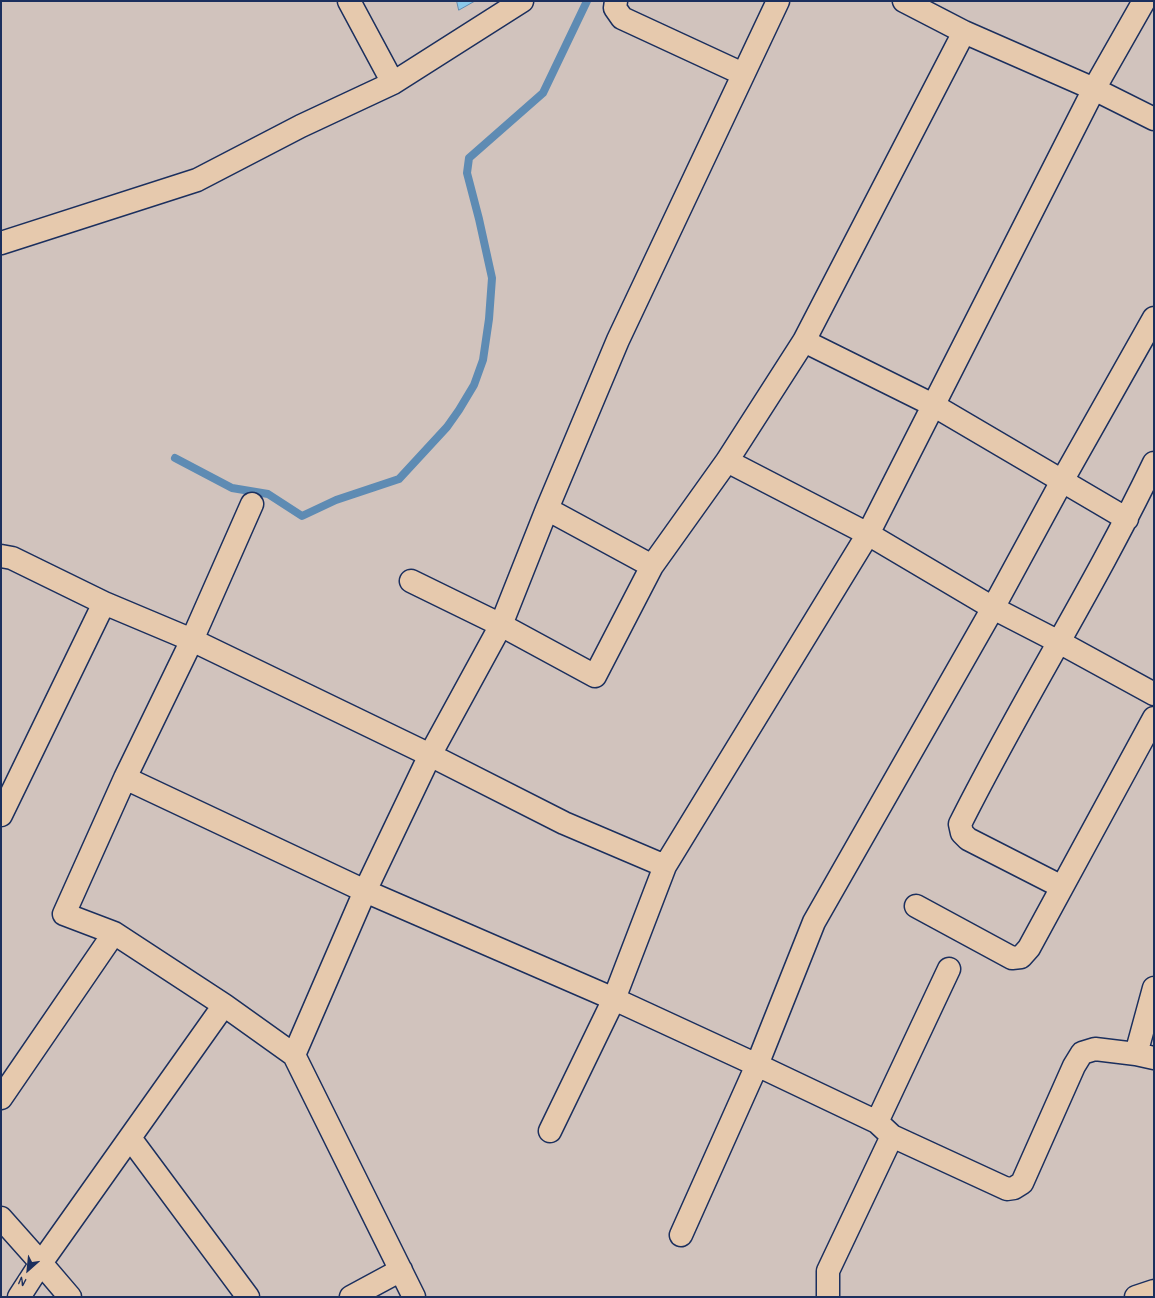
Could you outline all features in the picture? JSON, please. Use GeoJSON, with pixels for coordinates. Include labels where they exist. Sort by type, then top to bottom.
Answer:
{"type":"FeatureCollection","features":[{"type":"Feature","properties":{"kind":"street"},"geometry":{"type":"LineString","coordinates":[[349,1],[393,83]]}},
{"type":"Feature","properties":{"kind":"street"},"geometry":{"type":"LineString","coordinates":[[1,243],[197,180],[301,126],[393,83],[522,1]]}},
{"type":"Feature","properties":{"kind":"street"},"geometry":{"type":"LineString","coordinates":[[616,1],[616,8],[622,18],[743,74]]}},
{"type":"Feature","properties":{"kind":"street"},"geometry":{"type":"LineString","coordinates":[[294,1056],[365,891],[430,755],[501,625],[547,509],[618,340],[778,1]]}},
{"type":"Feature","properties":{"kind":"street"},"geometry":{"type":"LineString","coordinates":[[904,1],[964,32],[1094,89],[1154,118]]}},
{"type":"Feature","properties":{"kind":"street"},"geometry":{"type":"LineString","coordinates":[[550,1131],[614,999],[665,866],[868,534],[1094,89],[1144,1]]}},
{"type":"Feature","properties":{"kind":"street"},"geometry":{"type":"LineString","coordinates":[[411,581],[501,625],[595,676],[652,566],[727,461],[804,341],[964,32]]}},
{"type":"Feature","properties":{"kind":"street"},"geometry":{"type":"LineString","coordinates":[[680,1235],[757,1065],[814,922],[993,608],[1062,480],[1154,318]]}},
{"type":"Feature","properties":{"kind":"street"},"geometry":{"type":"LineString","coordinates":[[804,341],[933,405],[1127,519]]}},
{"type":"Feature","properties":{"kind":"street"},"geometry":{"type":"LineString","coordinates":[[727,461],[868,534],[993,608],[1154,694]]}},
{"type":"Feature","properties":{"kind":"street"},"geometry":{"type":"LineString","coordinates":[[1062,887],[968,839],[962,833],[960,824],[982,780],[1127,519],[1154,463]]}},
{"type":"Feature","properties":{"kind":"street"},"geometry":{"type":"LineString","coordinates":[[252,504],[192,640],[124,778],[64,914],[114,933],[224,1005],[294,1056],[414,1297]]}},
{"type":"Feature","properties":{"kind":"street"},"geometry":{"type":"LineString","coordinates":[[547,509],[652,566]]}},
{"type":"Feature","properties":{"kind":"street"},"geometry":{"type":"LineString","coordinates":[[1,556],[12,558],[104,603],[192,640],[430,755],[564,823],[665,866]]}},
{"type":"Feature","properties":{"kind":"street"},"geometry":{"type":"LineString","coordinates":[[1,815],[104,603]]}},
{"type":"Feature","properties":{"kind":"street"},"geometry":{"type":"LineString","coordinates":[[916,906],[1012,958],[1021,957],[1029,948],[1154,718]]}},
{"type":"Feature","properties":{"kind":"street"},"geometry":{"type":"LineString","coordinates":[[124,778],[365,891],[614,999],[757,1065],[1007,1189],[1014,1188],[1022,1183],[1074,1066],[1082,1053],[1095,1049],[1145,1056],[1154,988]]}},
{"type":"Feature","properties":{"kind":"street"},"geometry":{"type":"LineString","coordinates":[[1,1098],[114,933]]}},
{"type":"Feature","properties":{"kind":"street"},"geometry":{"type":"LineString","coordinates":[[828,1297],[828,1271],[949,969]]}},
{"type":"Feature","properties":{"kind":"street"},"geometry":{"type":"LineString","coordinates":[[19,1297],[41,1263],[224,1005]]}},
{"type":"Feature","properties":{"kind":"street"},"geometry":{"type":"LineString","coordinates":[[130,1138],[248,1297]]}},
{"type":"Feature","properties":{"kind":"street"},"geometry":{"type":"LineString","coordinates":[[1,1218],[70,1297]]}},
{"type":"Feature","properties":{"kind":"street"},"geometry":{"type":"LineString","coordinates":[[351,1297],[401,1270]]}},
{"type":"Feature","properties":{"kind":"street"},"geometry":{"type":"LineString","coordinates":[[1136,1297],[1154,1291]]}},
{"type":"Feature","properties":{"kind":"water"},"geometry":{"type":"Polygon","coordinates":[[[457,1],[475,1],[459,10],[457,1]]]}},
{"type":"Feature","properties":{"kind":"waterway"},"geometry":{"type":"LineString","coordinates":[[175,458],[232,488],[268,494],[302,516],[336,500],[399,479],[447,427],[474,385],[483,360],[489,319],[492,278],[467,173],[469,158],[543,93],[587,1]]}}]}
